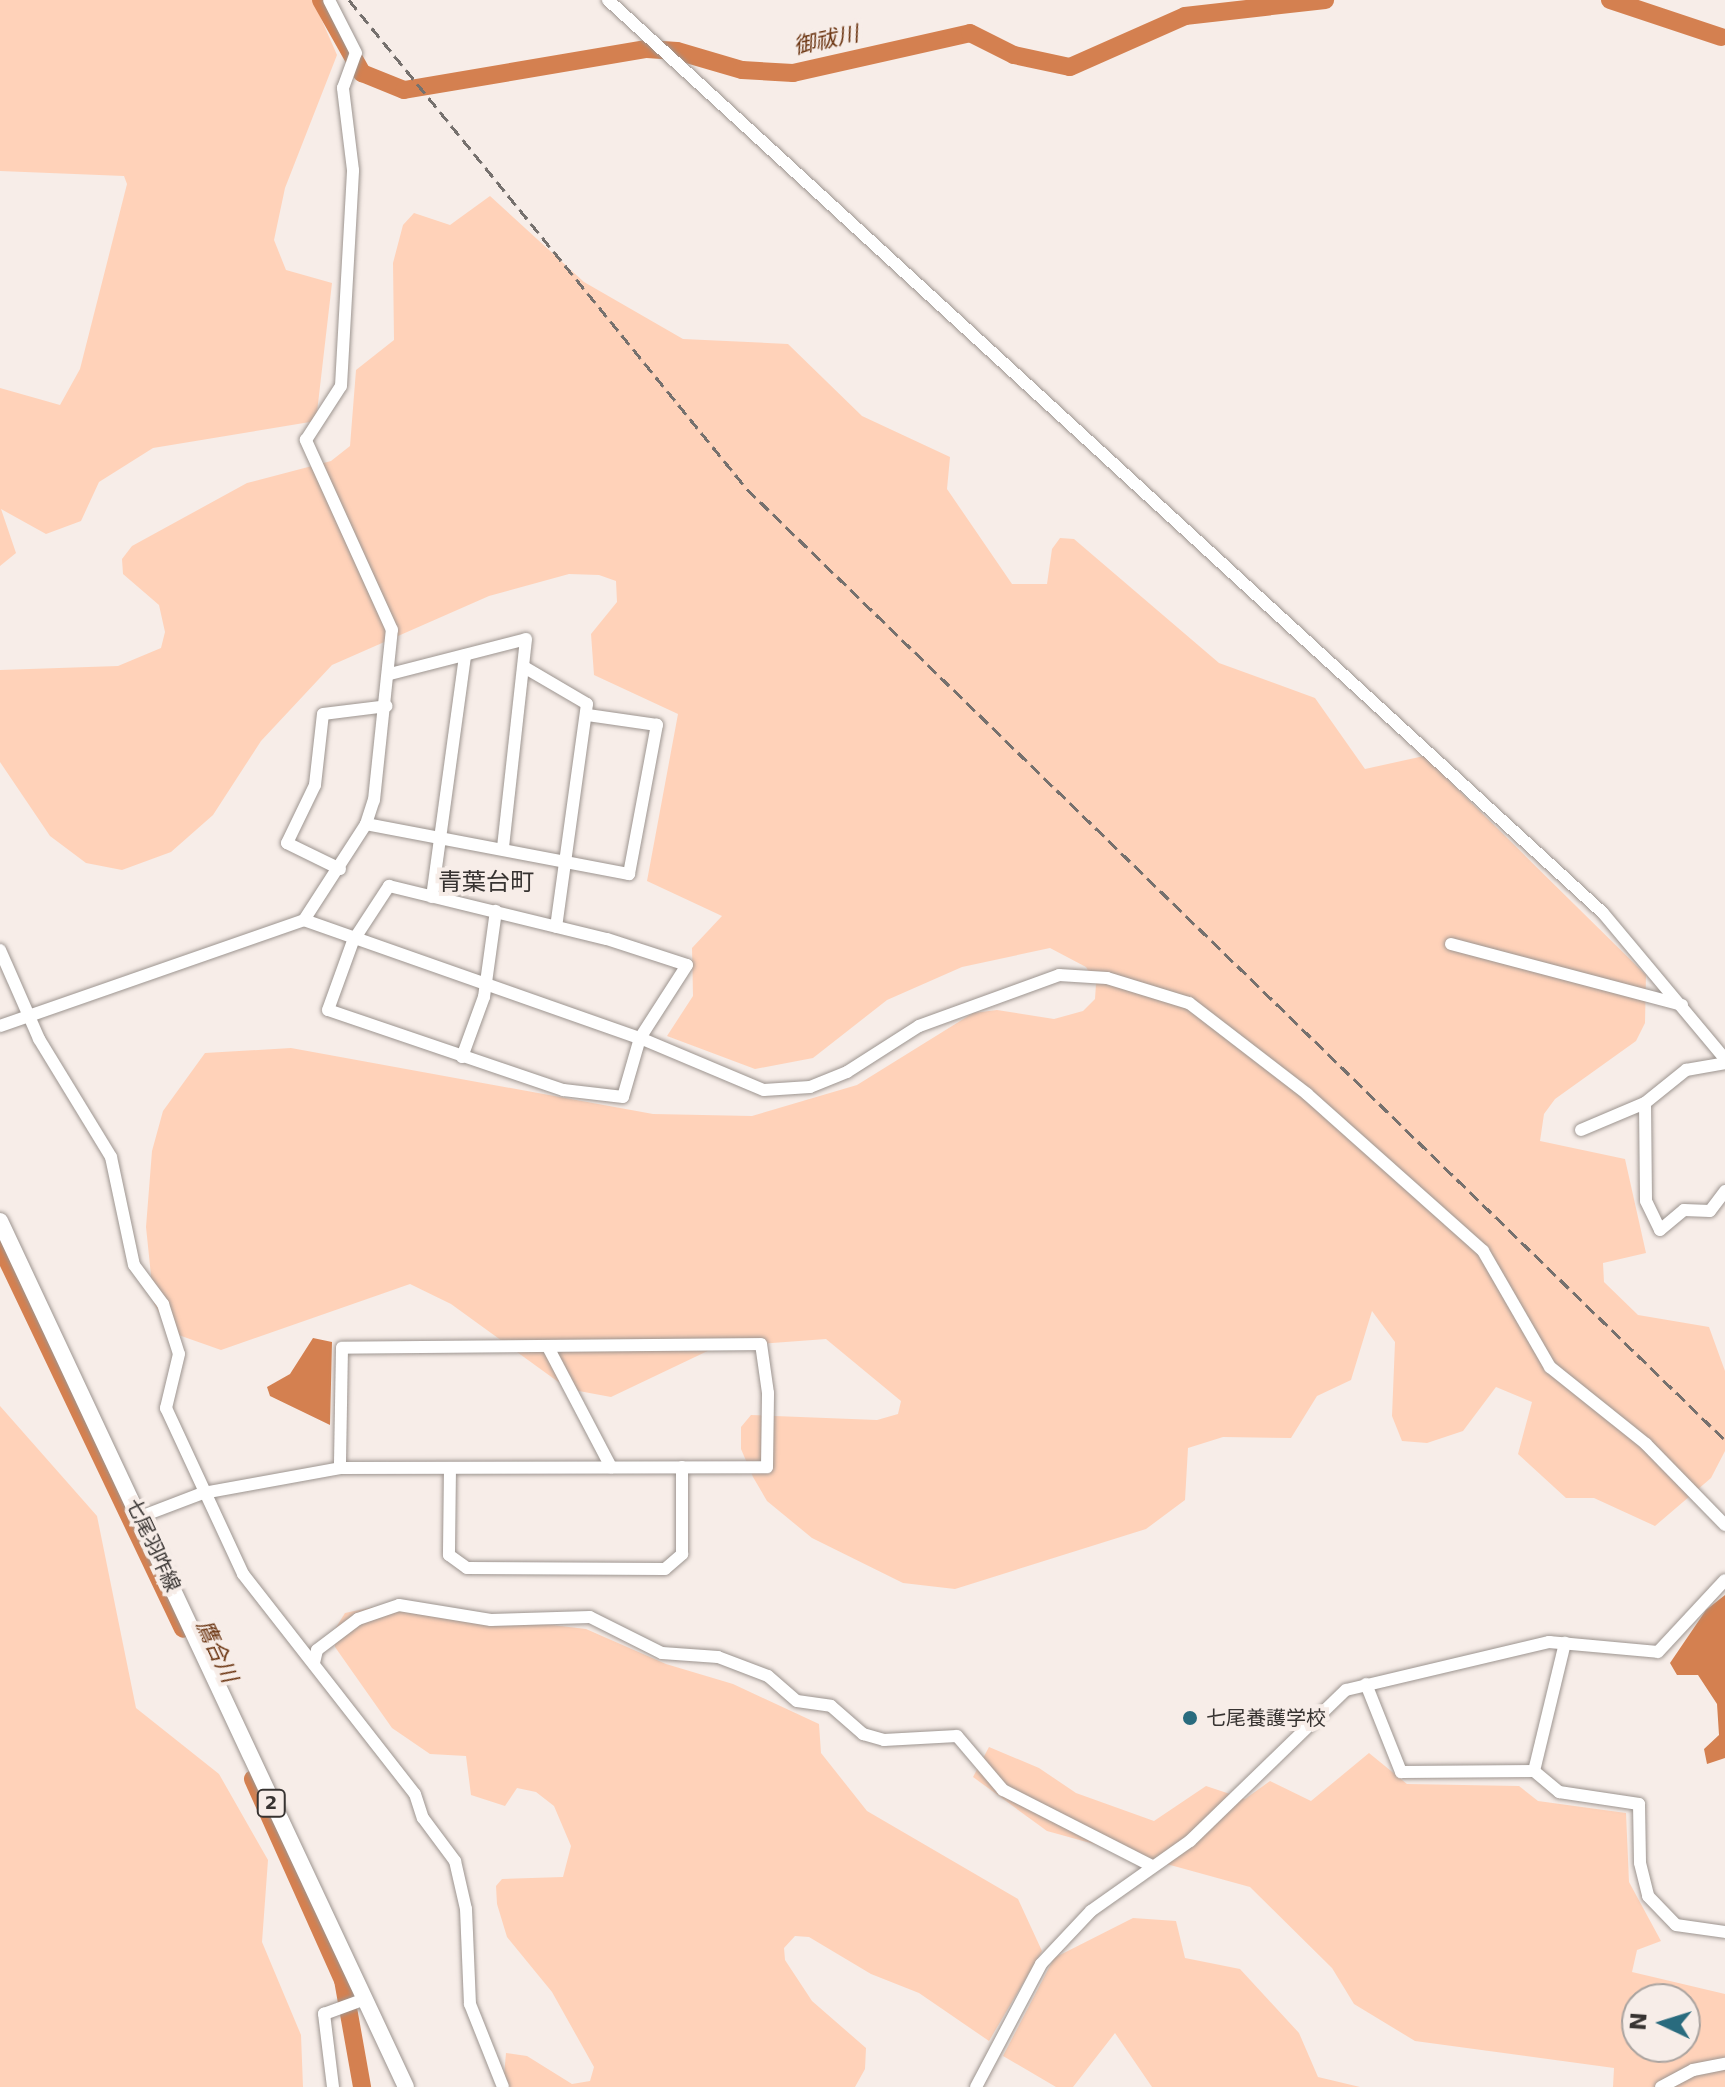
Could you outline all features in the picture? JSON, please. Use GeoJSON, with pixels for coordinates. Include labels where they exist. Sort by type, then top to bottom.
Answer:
{"type":"FeatureCollection","features":[{"type":"Feature","properties":{"kind":"main road","name":"七尾羽咋線"},"geometry":{"type":"LineString","coordinates":[[0,1221],[406,2087]]}},
{"type":"Feature","properties":{"kind":"street"},"geometry":{"type":"LineString","coordinates":[[0,1026],[304,920],[340,869],[366,824],[387,706],[392,630],[306,440],[341,386],[353,170],[343,88],[354,65],[329,0]]}},
{"type":"Feature","properties":{"kind":"street"},"geometry":{"type":"LineString","coordinates":[[608,0],[680,63],[1301,640],[1534,847],[1603,913],[1682,1005],[1725,1061],[1686,1070],[1645,1103],[1581,1130]]}},
{"type":"Feature","properties":{"kind":"street"},"geometry":{"type":"LineString","coordinates":[[390,674],[526,639],[503,849]]}},
{"type":"Feature","properties":{"kind":"street"},"geometry":{"type":"LineString","coordinates":[[432,897],[465,655]]}},
{"type":"Feature","properties":{"kind":"street"},"geometry":{"type":"LineString","coordinates":[[524,667],[585,699],[588,715],[556,927]]}},
{"type":"Feature","properties":{"kind":"street"},"geometry":{"type":"LineString","coordinates":[[340,869],[287,843],[315,785],[323,714],[387,706]]}},
{"type":"Feature","properties":{"kind":"street"},"geometry":{"type":"LineString","coordinates":[[366,824],[442,836],[629,874],[657,725],[588,715]]}},
{"type":"Feature","properties":{"kind":"street"},"geometry":{"type":"LineString","coordinates":[[389,886],[432,897],[496,911],[687,965],[640,1038],[623,1097],[563,1090],[328,1010],[353,941],[389,886]]}},
{"type":"Feature","properties":{"kind":"street"},"geometry":{"type":"LineString","coordinates":[[462,1057],[486,986],[496,911]]}},
{"type":"Feature","properties":{"kind":"street"},"geometry":{"type":"LineString","coordinates":[[304,920],[353,941],[640,1038],[764,1090],[788,1092],[847,1072],[941,1016],[1059,975],[1107,978],[1189,1003],[1295,1084],[1483,1251],[1550,1367],[1646,1444],[1725,1525]]}},
{"type":"Feature","properties":{"kind":"street"},"geometry":{"type":"LineString","coordinates":[[1451,944],[1682,1005]]}},
{"type":"Feature","properties":{"kind":"street"},"geometry":{"type":"LineString","coordinates":[[0,950],[28,1016],[111,1157],[134,1265],[163,1304],[179,1354],[165,1403],[203,1493],[243,1574],[415,1794],[423,1818],[455,1861],[466,1909],[470,2004],[503,2087]]}},
{"type":"Feature","properties":{"kind":"street"},"geometry":{"type":"LineString","coordinates":[[1645,1103],[1646,1201],[1660,1230],[1684,1210],[1710,1211],[1725,1191]]}},
{"type":"Feature","properties":{"kind":"street"},"geometry":{"type":"LineString","coordinates":[[140,1517],[203,1493],[340,1468],[767,1467],[768,1393],[761,1344],[342,1348],[340,1468]]}},
{"type":"Feature","properties":{"kind":"street"},"geometry":{"type":"LineString","coordinates":[[548,1347],[611,1467]]}},
{"type":"Feature","properties":{"kind":"street"},"geometry":{"type":"LineString","coordinates":[[450,1468],[449,1555],[467,1568],[665,1569],[682,1554],[682,1467]]}},
{"type":"Feature","properties":{"kind":"street"},"geometry":{"type":"LineString","coordinates":[[976,2087],[1041,1964],[1091,1911],[1190,1841],[1330,1702],[1366,1684],[1516,1646],[1565,1643],[1658,1652],[1725,1580]]}},
{"type":"Feature","properties":{"kind":"street"},"geometry":{"type":"LineString","coordinates":[[314,1663],[317,1650],[358,1619],[399,1605],[475,1619],[590,1617],[662,1653],[718,1657],[768,1676],[797,1701],[831,1706],[863,1734],[884,1740],[957,1736],[1003,1790],[1152,1866]]}},
{"type":"Feature","properties":{"kind":"street"},"geometry":{"type":"LineString","coordinates":[[1534,1771],[1565,1643]]}},
{"type":"Feature","properties":{"kind":"street"},"geometry":{"type":"LineString","coordinates":[[1366,1684],[1401,1772],[1534,1771],[1559,1792],[1639,1804],[1640,1863],[1648,1896],[1676,1925],[1725,1932]]}},
{"type":"Feature","properties":{"kind":"street"},"geometry":{"type":"LineString","coordinates":[[333,2087],[324,2014],[364,1999]]}},
{"type":"Feature","properties":{"kind":"street"},"geometry":{"type":"LineString","coordinates":[[1661,2087],[1693,2070],[1725,2064]]}},
{"type":"Feature","properties":{"kind":"shaded area"},"geometry":{"type":"Polygon","coordinates":[[[0,0],[313,0],[337,55],[285,188],[274,240],[286,270],[332,283],[316,421],[153,448],[99,482],[81,521],[46,534],[1,509],[16,553],[0,566],[0,388],[60,405],[80,369],[127,184],[124,176],[0,171],[0,0]]]}},
{"type":"Feature","properties":{"kind":"shaded area"},"geometry":{"type":"Polygon","coordinates":[[[490,196],[584,282],[683,339],[788,344],[862,416],[950,457],[947,489],[1012,584],[1047,584],[1052,549],[1060,538],[1074,539],[1219,663],[1315,698],[1365,769],[1424,756],[1646,975],[1645,1023],[1636,1041],[1555,1099],[1544,1114],[1540,1141],[1625,1159],[1646,1253],[1603,1263],[1604,1282],[1638,1315],[1709,1327],[1725,1371],[1725,1451],[1711,1478],[1655,1526],[1594,1498],[1566,1498],[1518,1454],[1532,1402],[1496,1387],[1463,1431],[1427,1443],[1402,1441],[1392,1416],[1395,1342],[1372,1311],[1351,1380],[1317,1396],[1291,1438],[1223,1437],[1188,1448],[1185,1500],[1146,1529],[955,1589],[903,1583],[812,1538],[767,1501],[753,1477],[741,1449],[741,1427],[751,1415],[877,1420],[898,1414],[901,1401],[826,1339],[716,1347],[611,1397],[568,1389],[451,1304],[410,1284],[221,1350],[170,1332],[154,1304],[146,1227],[152,1151],[163,1111],[205,1053],[291,1048],[653,1114],[752,1116],[857,1085],[973,1013],[997,1010],[1054,1019],[1083,1011],[1095,999],[1096,984],[1086,967],[1050,948],[962,967],[887,1000],[813,1058],[755,1069],[667,1036],[693,996],[692,948],[722,916],[647,881],[678,714],[594,675],[591,634],[617,602],[616,581],[599,575],[569,574],[489,596],[332,665],[261,741],[213,815],[171,852],[122,870],[86,863],[50,836],[0,762],[0,670],[118,666],[161,648],[165,632],[159,605],[123,574],[122,559],[132,546],[247,483],[331,461],[350,446],[356,370],[394,340],[393,263],[403,225],[414,213],[450,225],[490,196]]]}},
{"type":"Feature","properties":{"kind":"shaded area"},"geometry":{"type":"Polygon","coordinates":[[[313,1338],[332,1342],[330,1425],[270,1396],[267,1387],[290,1374],[313,1338]]]}},
{"type":"Feature","properties":{"kind":"shaded area"},"geometry":{"type":"Polygon","coordinates":[[[0,1406],[97,1516],[136,1708],[219,1774],[268,1860],[262,1942],[301,2035],[303,2087],[0,2087],[0,1406]]]}},
{"type":"Feature","properties":{"kind":"shaded area"},"geometry":{"type":"Polygon","coordinates":[[[1725,1595],[1725,1758],[1707,1764],[1704,1749],[1719,1735],[1717,1704],[1698,1675],[1677,1675],[1670,1663],[1706,1610],[1725,1595]]]}},
{"type":"Feature","properties":{"kind":"shaded area"},"geometry":{"type":"Polygon","coordinates":[[[383,1605],[586,1629],[666,1664],[733,1684],[819,1724],[821,1753],[867,1811],[1018,1899],[1042,1951],[989,2041],[919,1993],[871,1974],[809,1937],[795,1936],[784,1948],[785,1960],[812,2001],[866,2048],[865,2069],[855,2087],[503,2087],[506,2053],[527,2056],[572,2084],[590,2081],[594,2067],[552,1992],[507,1937],[497,1904],[496,1886],[502,1879],[563,1877],[571,1846],[554,1806],[536,1792],[517,1788],[505,1806],[471,1795],[466,1756],[430,1754],[392,1728],[335,1647],[335,1629],[345,1613],[383,1605]]]}},
{"type":"Feature","properties":{"kind":"shaded area"},"geometry":{"type":"Polygon","coordinates":[[[989,1747],[1039,1768],[1076,1793],[1154,1821],[1206,1786],[1245,1799],[1270,1781],[1311,1801],[1369,1753],[1407,1784],[1519,1786],[1538,1801],[1626,1813],[1629,1882],[1661,1941],[1637,1950],[1632,1972],[1678,1983],[1621,1983],[1621,2063],[1701,2063],[1701,1988],[1725,1994],[1725,2087],[1613,2087],[1614,2068],[1415,2041],[1354,2004],[1332,1968],[1250,1887],[1047,1831],[973,1777],[989,1747]]]}},
{"type":"Feature","properties":{"kind":"shaded area"},"geometry":{"type":"Polygon","coordinates":[[[1133,1918],[1176,1921],[1185,1958],[1240,1969],[1299,2033],[1318,2077],[1360,2087],[1152,2087],[1115,2033],[1073,2087],[1056,2087],[1003,2056],[1054,1958],[1133,1918]]]}},
{"type":"Feature","properties":{"kind":"waterway","name":"御祓川"},"geometry":{"type":"LineString","coordinates":[[321,0],[362,73],[404,90],[647,49],[677,51],[742,70],[793,73],[970,33],[1014,55],[1070,67],[1185,16],[1325,0]]}},
{"type":"Feature","properties":{"kind":"waterway","name":"御祓川"},"geometry":{"type":"LineString","coordinates":[[1610,0],[1721,37]]}},
{"type":"Feature","properties":{"kind":"waterway","name":"鷹合川"},"geometry":{"type":"LineString","coordinates":[[0,1245],[183,1629]]}},
{"type":"Feature","properties":{"kind":"waterway","name":"鷹合川"},"geometry":{"type":"LineString","coordinates":[[253,1779],[343,1980],[362,2087]]}},
{"type":"Feature","properties":{"kind":"railway"},"geometry":{"type":"LineString","coordinates":[[349,0],[747,489],[1725,1440]]}},
{"type":"Feature","properties":{"kind":"place","name":"七尾養護学校"},"geometry":{"type":"Point","coordinates":[1190,1718]}},
{"type":"Feature","properties":{"kind":"district","name":"青葉台町"},"geometry":{"type":"Point","coordinates":[486,883]}}]}
